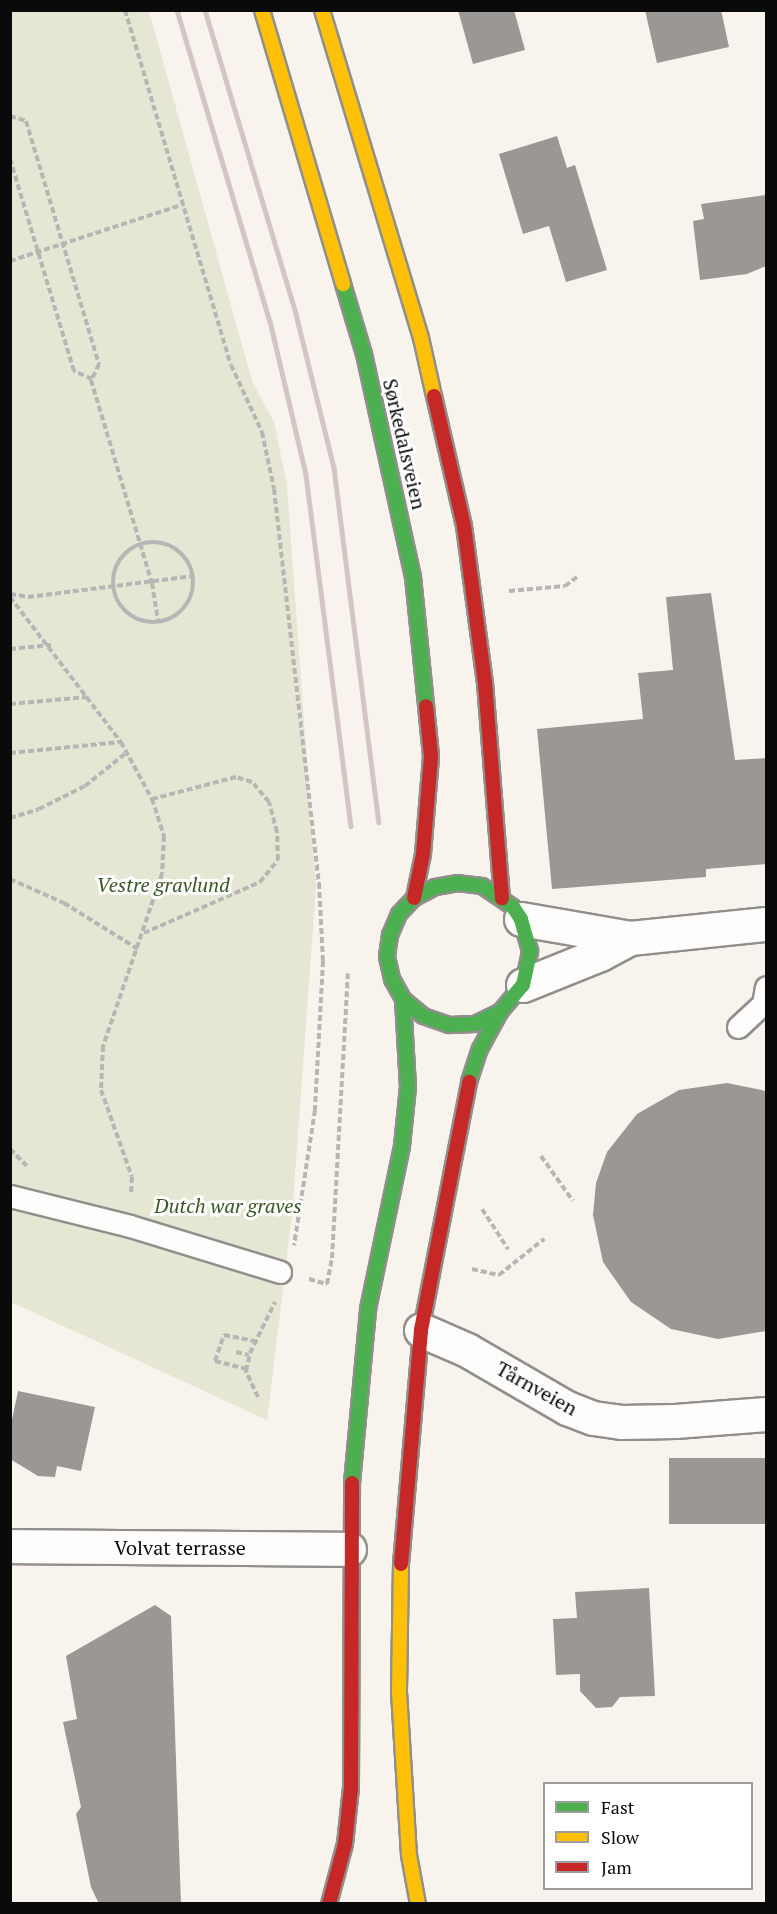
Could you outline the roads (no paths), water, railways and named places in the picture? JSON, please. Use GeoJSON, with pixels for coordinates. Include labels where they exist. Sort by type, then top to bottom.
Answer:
{"type":"FeatureCollection","features":[{"type":"Feature","properties":{"kind":"main road","name":"Sørkedalsveien"},"geometry":{"type":"LineString","coordinates":[[262,10],[364,354],[410,555],[422,633],[431,756],[423,854],[414,898]]}},
{"type":"Feature","properties":{"kind":"main road","name":"Sørkedalsveien"},"geometry":{"type":"LineString","coordinates":[[322,10],[422,338],[456,485],[479,625],[512,908]]}},
{"type":"Feature","properties":{"kind":"main road"},"geometry":{"type":"LineString","coordinates":[[418,1904],[408,1855],[399,1692],[402,1544],[421,1330],[468,1085],[480,1049],[500,1012],[523,985],[530,951],[512,908],[482,886],[458,883],[435,887],[414,898],[399,914],[390,935],[387,957],[392,979],[403,999],[423,1016],[449,1025],[476,1024],[500,1012]]}},
{"type":"Feature","properties":{"kind":"main road"},"geometry":{"type":"LineString","coordinates":[[329,1904],[345,1844],[351,1788],[349,1549],[352,1464],[368,1309],[402,1146],[408,1088],[403,999]]}},
{"type":"Feature","properties":{"kind":"street"},"geometry":{"type":"LineString","coordinates":[[512,908],[630,938],[766,926]]}},
{"type":"Feature","properties":{"kind":"street"},"geometry":{"type":"LineString","coordinates":[[523,985],[600,954],[630,938]]}},
{"type":"Feature","properties":{"kind":"street","name":"Tårnveien"},"geometry":{"type":"LineString","coordinates":[[421,1330],[467,1350],[567,1408],[593,1418],[621,1422],[675,1421],[766,1414]]}},
{"type":"Feature","properties":{"kind":"street","name":"Volvat terrasse"},"geometry":{"type":"LineString","coordinates":[[10,1546],[349,1549]]}},
{"type":"Feature","properties":{"kind":"lane"},"geometry":{"type":"LineString","coordinates":[[738,1027],[764,1004],[766,987]]}},
{"type":"Feature","properties":{"kind":"lane"},"geometry":{"type":"LineString","coordinates":[[10,1196],[130,1226],[280,1272]]}},
{"type":"Feature","properties":{"kind":"railway"},"geometry":{"type":"LineString","coordinates":[[177,10],[270,321],[306,475],[351,826]]}},
{"type":"Feature","properties":{"kind":"railway"},"geometry":{"type":"LineString","coordinates":[[205,10],[296,314],[334,468],[379,822]]}},
{"type":"Feature","properties":{"kind":"park label","name":"Vestre gravlund"},"geometry":{"type":"Point","coordinates":[163,884]}},
{"type":"Feature","properties":{"kind":"park label","name":"Dutch war graves"},"geometry":{"type":"Point","coordinates":[228,1205]}}]}
